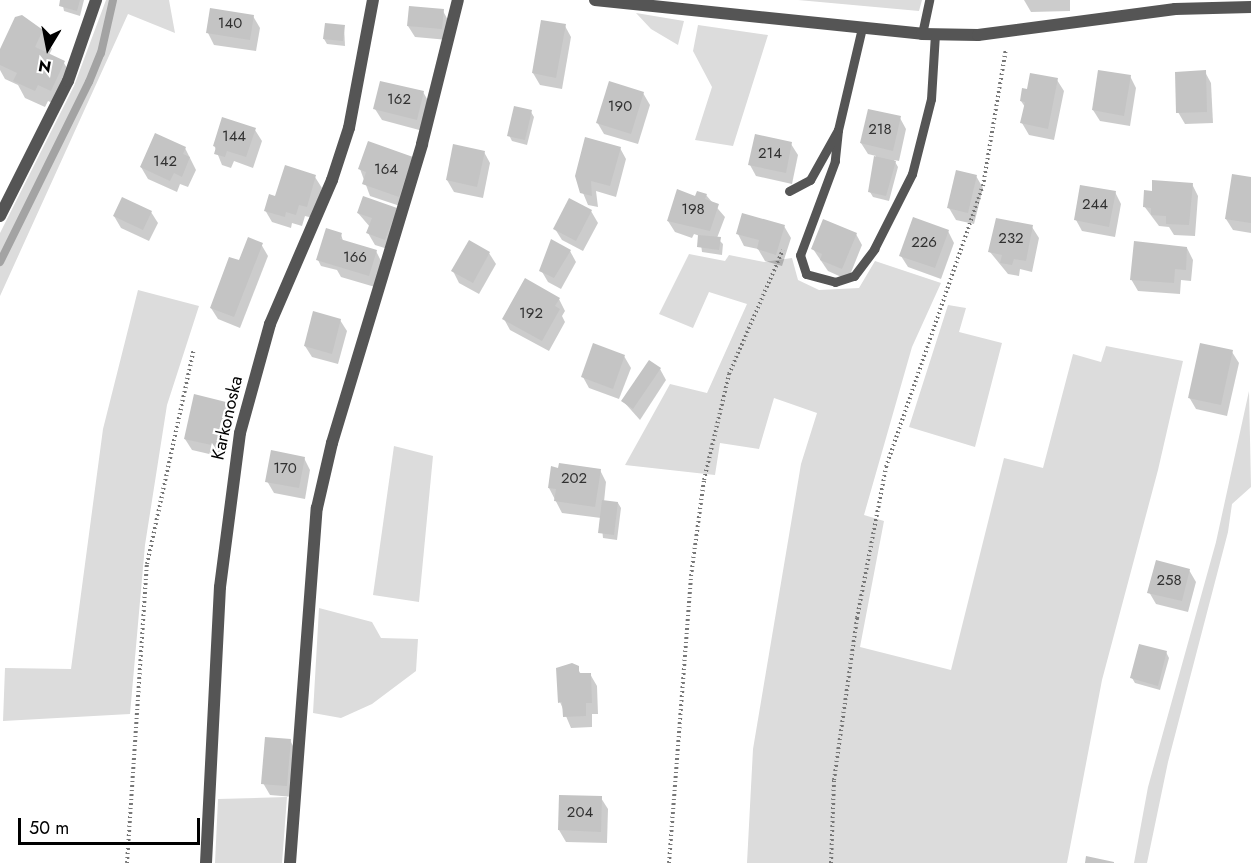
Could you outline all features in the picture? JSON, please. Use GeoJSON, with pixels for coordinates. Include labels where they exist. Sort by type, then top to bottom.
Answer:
{"type":"FeatureCollection","features":[{"type":"Feature","properties":{"kind":"street"},"geometry":{"type":"LineString","coordinates":[[0,216],[68,81],[96,0]]}},
{"type":"Feature","properties":{"kind":"street","name":"Karkonoska"},"geometry":{"type":"LineString","coordinates":[[206,863],[220,586],[240,433],[270,324],[332,180],[349,128],[373,0]]}},
{"type":"Feature","properties":{"kind":"street"},"geometry":{"type":"LineString","coordinates":[[290,863],[317,508],[338,420],[422,144],[458,0]]}},
{"type":"Feature","properties":{"kind":"street"},"geometry":{"type":"LineString","coordinates":[[596,0],[929,34],[1006,33],[1175,9],[1251,7]]}},
{"type":"Feature","properties":{"kind":"lane"},"geometry":{"type":"LineString","coordinates":[[862,28],[838,130],[835,161],[800,255],[806,274],[835,282],[854,276],[892,218],[912,174],[931,99],[929,0]]}},
{"type":"Feature","properties":{"kind":"lane"},"geometry":{"type":"LineString","coordinates":[[789,191],[810,180],[838,130]]}},
{"type":"Feature","properties":{"kind":"path"},"geometry":{"type":"LineString","coordinates":[[831,863],[834,780],[857,618],[886,467],[983,186],[1006,53],[1006,33]]}},
{"type":"Feature","properties":{"kind":"path"},"geometry":{"type":"LineString","coordinates":[[669,863],[691,576],[704,480],[729,374],[786,242]]}},
{"type":"Feature","properties":{"kind":"path"},"geometry":{"type":"LineString","coordinates":[[127,863],[147,564],[194,349]]}},
{"type":"Feature","properties":{"kind":"shaded area"},"geometry":{"type":"Polygon","coordinates":[[[106,0],[169,0],[175,33],[128,14],[0,296],[0,233],[74,86],[106,0]]]}},
{"type":"Feature","properties":{"kind":"shaded area"},"geometry":{"type":"Polygon","coordinates":[[[798,0],[922,0],[919,11],[798,0]]]}},
{"type":"Feature","properties":{"kind":"shaded area"},"geometry":{"type":"Polygon","coordinates":[[[636,13],[684,21],[678,45],[651,29],[636,13]]]}},
{"type":"Feature","properties":{"kind":"shaded area"},"geometry":{"type":"Polygon","coordinates":[[[698,25],[768,35],[733,146],[695,140],[712,87],[693,51],[698,25]]]}},
{"type":"Feature","properties":{"kind":"shaded area"},"geometry":{"type":"Polygon","coordinates":[[[689,254],[725,261],[729,255],[764,262],[792,258],[798,280],[819,290],[859,288],[875,261],[941,283],[912,347],[864,515],[884,521],[860,647],[951,670],[1004,458],[1043,468],[1073,354],[1101,362],[1106,346],[1183,361],[1158,470],[1102,680],[1067,863],[747,863],[753,749],[801,464],[817,413],[774,398],[759,449],[720,443],[715,475],[625,465],[670,384],[707,393],[747,304],[709,292],[693,328],[659,314],[689,254]]]}},
{"type":"Feature","properties":{"kind":"shaded area"},"geometry":{"type":"Polygon","coordinates":[[[138,290],[199,306],[167,405],[145,545],[130,714],[3,721],[5,668],[71,669],[103,429],[138,290]]]}},
{"type":"Feature","properties":{"kind":"shaded area"},"geometry":{"type":"Polygon","coordinates":[[[948,305],[966,308],[959,332],[1002,343],[975,447],[909,427],[948,305]]]}},
{"type":"Feature","properties":{"kind":"shaded area"},"geometry":{"type":"Polygon","coordinates":[[[1249,391],[1251,487],[1232,504],[1228,532],[1168,762],[1147,863],[1134,863],[1148,787],[1216,542],[1249,391]]]}},
{"type":"Feature","properties":{"kind":"shaded area"},"geometry":{"type":"Polygon","coordinates":[[[394,446],[433,456],[419,602],[373,595],[394,446]]]}},
{"type":"Feature","properties":{"kind":"shaded area"},"geometry":{"type":"Polygon","coordinates":[[[319,608],[372,622],[381,638],[418,639],[416,671],[372,704],[341,718],[313,713],[319,608]]]}},
{"type":"Feature","properties":{"kind":"shaded area"},"geometry":{"type":"Polygon","coordinates":[[[287,797],[282,863],[215,863],[218,799],[287,797]]]}},
{"type":"Feature","properties":{"kind":"building"},"geometry":{"type":"Polygon","coordinates":[[[60,0],[80,0],[77,11],[59,6],[60,0]]]}},
{"type":"Feature","properties":{"kind":"building"},"geometry":{"type":"Polygon","coordinates":[[[409,6],[444,9],[442,29],[407,26],[409,6]]]}},
{"type":"Feature","properties":{"kind":"building"},"geometry":{"type":"Polygon","coordinates":[[[210,8],[254,15],[250,40],[206,33],[210,8]]]}},
{"type":"Feature","properties":{"kind":"building"},"geometry":{"type":"Polygon","coordinates":[[[22,15],[43,30],[35,47],[65,61],[51,91],[38,85],[35,91],[13,81],[17,73],[0,65],[0,49],[15,17],[22,15]]]}},
{"type":"Feature","properties":{"kind":"building"},"geometry":{"type":"Polygon","coordinates":[[[541,20],[566,24],[556,78],[532,73],[541,20]]]}},
{"type":"Feature","properties":{"kind":"building"},"geometry":{"type":"Polygon","coordinates":[[[325,23],[345,25],[343,41],[323,39],[325,23]]]}},
{"type":"Feature","properties":{"kind":"building"},"geometry":{"type":"Polygon","coordinates":[[[1098,70],[1131,75],[1124,116],[1092,110],[1098,70]]]}},
{"type":"Feature","properties":{"kind":"building"},"geometry":{"type":"Polygon","coordinates":[[[1206,70],[1207,112],[1176,113],[1175,72],[1206,70]]]}},
{"type":"Feature","properties":{"kind":"building"},"geometry":{"type":"Polygon","coordinates":[[[1030,73],[1058,78],[1048,129],[1020,123],[1025,102],[1020,101],[1022,88],[1027,89],[1030,73]]]}},
{"type":"Feature","properties":{"kind":"building"},"geometry":{"type":"Polygon","coordinates":[[[380,81],[424,91],[417,120],[373,109],[380,81]]]}},
{"type":"Feature","properties":{"kind":"building"},"geometry":{"type":"Polygon","coordinates":[[[609,81],[644,92],[631,134],[596,123],[609,81]]]}},
{"type":"Feature","properties":{"kind":"building"},"geometry":{"type":"Polygon","coordinates":[[[514,106],[532,110],[525,140],[507,136],[514,106]]]}},
{"type":"Feature","properties":{"kind":"building"},"geometry":{"type":"Polygon","coordinates":[[[868,109],[901,116],[893,151],[860,143],[868,109]]]}},
{"type":"Feature","properties":{"kind":"building"},"geometry":{"type":"Polygon","coordinates":[[[222,117],[256,128],[246,157],[227,151],[225,157],[214,154],[216,147],[213,146],[222,117]]]}},
{"type":"Feature","properties":{"kind":"building"},"geometry":{"type":"Polygon","coordinates":[[[155,133],[186,147],[183,154],[190,157],[182,177],[174,173],[170,181],[140,167],[155,133]]]}},
{"type":"Feature","properties":{"kind":"building"},"geometry":{"type":"Polygon","coordinates":[[[755,134],[792,142],[786,173],[748,165],[755,134]]]}},
{"type":"Feature","properties":{"kind":"building"},"geometry":{"type":"Polygon","coordinates":[[[585,137],[621,147],[610,186],[591,181],[592,196],[580,193],[575,176],[585,137]]]}},
{"type":"Feature","properties":{"kind":"building"},"geometry":{"type":"Polygon","coordinates":[[[368,141],[413,157],[399,197],[362,184],[366,172],[358,169],[368,141]]]}},
{"type":"Feature","properties":{"kind":"building"},"geometry":{"type":"Polygon","coordinates":[[[453,144],[485,151],[477,187],[446,180],[453,144]]]}},
{"type":"Feature","properties":{"kind":"building"},"geometry":{"type":"Polygon","coordinates":[[[874,156],[896,161],[886,196],[868,192],[874,156]]]}},
{"type":"Feature","properties":{"kind":"building"},"geometry":{"type":"Polygon","coordinates":[[[285,165],[316,175],[307,207],[299,205],[296,215],[286,212],[285,217],[264,211],[269,194],[275,196],[285,165]]]}},
{"type":"Feature","properties":{"kind":"building"},"geometry":{"type":"Polygon","coordinates":[[[956,170],[977,175],[968,213],[947,208],[956,170]]]}},
{"type":"Feature","properties":{"kind":"building"},"geometry":{"type":"Polygon","coordinates":[[[1232,174],[1251,177],[1251,223],[1225,219],[1232,174]]]}},
{"type":"Feature","properties":{"kind":"building"},"geometry":{"type":"Polygon","coordinates":[[[1152,180],[1193,183],[1189,225],[1166,224],[1166,216],[1151,215],[1151,208],[1143,207],[1144,190],[1152,191],[1152,180]]]}},
{"type":"Feature","properties":{"kind":"building"},"geometry":{"type":"Polygon","coordinates":[[[1080,185],[1116,191],[1109,227],[1074,220],[1080,185]]]}},
{"type":"Feature","properties":{"kind":"building"},"geometry":{"type":"Polygon","coordinates":[[[677,189],[695,196],[697,191],[707,194],[705,199],[719,204],[710,231],[667,221],[677,189]]]}},
{"type":"Feature","properties":{"kind":"building"},"geometry":{"type":"Polygon","coordinates":[[[363,196],[397,208],[385,240],[366,233],[372,218],[357,213],[363,196]]]}},
{"type":"Feature","properties":{"kind":"building"},"geometry":{"type":"Polygon","coordinates":[[[122,197],[152,211],[143,230],[113,216],[122,197]]]}},
{"type":"Feature","properties":{"kind":"building"},"geometry":{"type":"Polygon","coordinates":[[[569,198],[592,210],[576,241],[553,229],[569,198]]]}},
{"type":"Feature","properties":{"kind":"building"},"geometry":{"type":"Polygon","coordinates":[[[742,213],[785,225],[776,255],[757,249],[759,240],[736,234],[742,213]]]}},
{"type":"Feature","properties":{"kind":"building"},"geometry":{"type":"Polygon","coordinates":[[[913,217],[949,230],[935,268],[899,256],[913,217]]]}},
{"type":"Feature","properties":{"kind":"building"},"geometry":{"type":"Polygon","coordinates":[[[996,218],[1033,225],[1026,261],[1014,259],[1012,265],[1000,263],[1002,255],[988,252],[996,218]]]}},
{"type":"Feature","properties":{"kind":"building"},"geometry":{"type":"Polygon","coordinates":[[[823,219],[857,233],[842,269],[820,260],[822,254],[811,249],[823,219]]]}},
{"type":"Feature","properties":{"kind":"building"},"geometry":{"type":"Polygon","coordinates":[[[326,228],[342,233],[340,239],[377,250],[369,276],[316,260],[326,228]]]}},
{"type":"Feature","properties":{"kind":"building"},"geometry":{"type":"Polygon","coordinates":[[[698,235],[721,237],[719,250],[697,247],[698,235]]]}},
{"type":"Feature","properties":{"kind":"building"},"geometry":{"type":"Polygon","coordinates":[[[248,237],[263,243],[234,317],[210,308],[229,257],[239,260],[248,237]]]}},
{"type":"Feature","properties":{"kind":"building"},"geometry":{"type":"Polygon","coordinates":[[[551,239],[571,250],[554,278],[539,271],[551,239]]]}},
{"type":"Feature","properties":{"kind":"building"},"geometry":{"type":"Polygon","coordinates":[[[469,240],[490,252],[473,283],[451,271],[469,240]]]}},
{"type":"Feature","properties":{"kind":"building"},"geometry":{"type":"Polygon","coordinates":[[[1134,241],[1187,247],[1186,270],[1175,269],[1174,283],[1130,280],[1134,241]]]}},
{"type":"Feature","properties":{"kind":"building"},"geometry":{"type":"Polygon","coordinates":[[[525,278],[560,298],[555,306],[560,309],[542,341],[502,319],[525,278]]]}},
{"type":"Feature","properties":{"kind":"building"},"geometry":{"type":"Polygon","coordinates":[[[313,311],[341,319],[332,354],[304,346],[313,311]]]}},
{"type":"Feature","properties":{"kind":"building"},"geometry":{"type":"Polygon","coordinates":[[[593,343],[625,355],[613,389],[581,377],[593,343]]]}},
{"type":"Feature","properties":{"kind":"building"},"geometry":{"type":"Polygon","coordinates":[[[1200,343],[1233,350],[1221,405],[1188,398],[1200,343]]]}},
{"type":"Feature","properties":{"kind":"building"},"geometry":{"type":"Polygon","coordinates":[[[649,360],[661,368],[633,409],[621,401],[649,360]]]}},
{"type":"Feature","properties":{"kind":"building"},"geometry":{"type":"Polygon","coordinates":[[[194,394],[226,402],[216,446],[184,439],[194,394]]]}},
{"type":"Feature","properties":{"kind":"building"},"geometry":{"type":"Polygon","coordinates":[[[271,450],[305,457],[299,488],[265,482],[271,450]]]}},
{"type":"Feature","properties":{"kind":"building"},"geometry":{"type":"Polygon","coordinates":[[[559,463],[601,469],[595,507],[554,501],[556,489],[548,488],[551,466],[558,468],[559,463]]]}},
{"type":"Feature","properties":{"kind":"building"},"geometry":{"type":"Polygon","coordinates":[[[602,500],[618,502],[614,535],[598,533],[602,500]]]}},
{"type":"Feature","properties":{"kind":"building"},"geometry":{"type":"Polygon","coordinates":[[[1156,560],[1190,569],[1182,601],[1147,593],[1156,560]]]}},
{"type":"Feature","properties":{"kind":"building"},"geometry":{"type":"Polygon","coordinates":[[[1139,644],[1167,651],[1158,686],[1130,678],[1139,644]]]}},
{"type":"Feature","properties":{"kind":"building"},"geometry":{"type":"Polygon","coordinates":[[[572,663],[579,666],[579,673],[591,673],[592,703],[586,703],[586,716],[563,717],[562,702],[558,703],[556,668],[572,663]]]}},
{"type":"Feature","properties":{"kind":"building"},"geometry":{"type":"Polygon","coordinates":[[[265,737],[291,739],[287,786],[261,784],[265,737]]]}},
{"type":"Feature","properties":{"kind":"building"},"geometry":{"type":"Polygon","coordinates":[[[559,795],[602,796],[601,832],[558,830],[559,795]]]}},
{"type":"Feature","properties":{"kind":"building"},"geometry":{"type":"Polygon","coordinates":[[[1086,856],[1114,862],[1114,863],[1085,863],[1086,856]]]}},
{"type":"Feature","properties":{"kind":"waterway"},"geometry":{"type":"LineString","coordinates":[[0,262],[89,82],[101,53],[113,0]]}}]}
